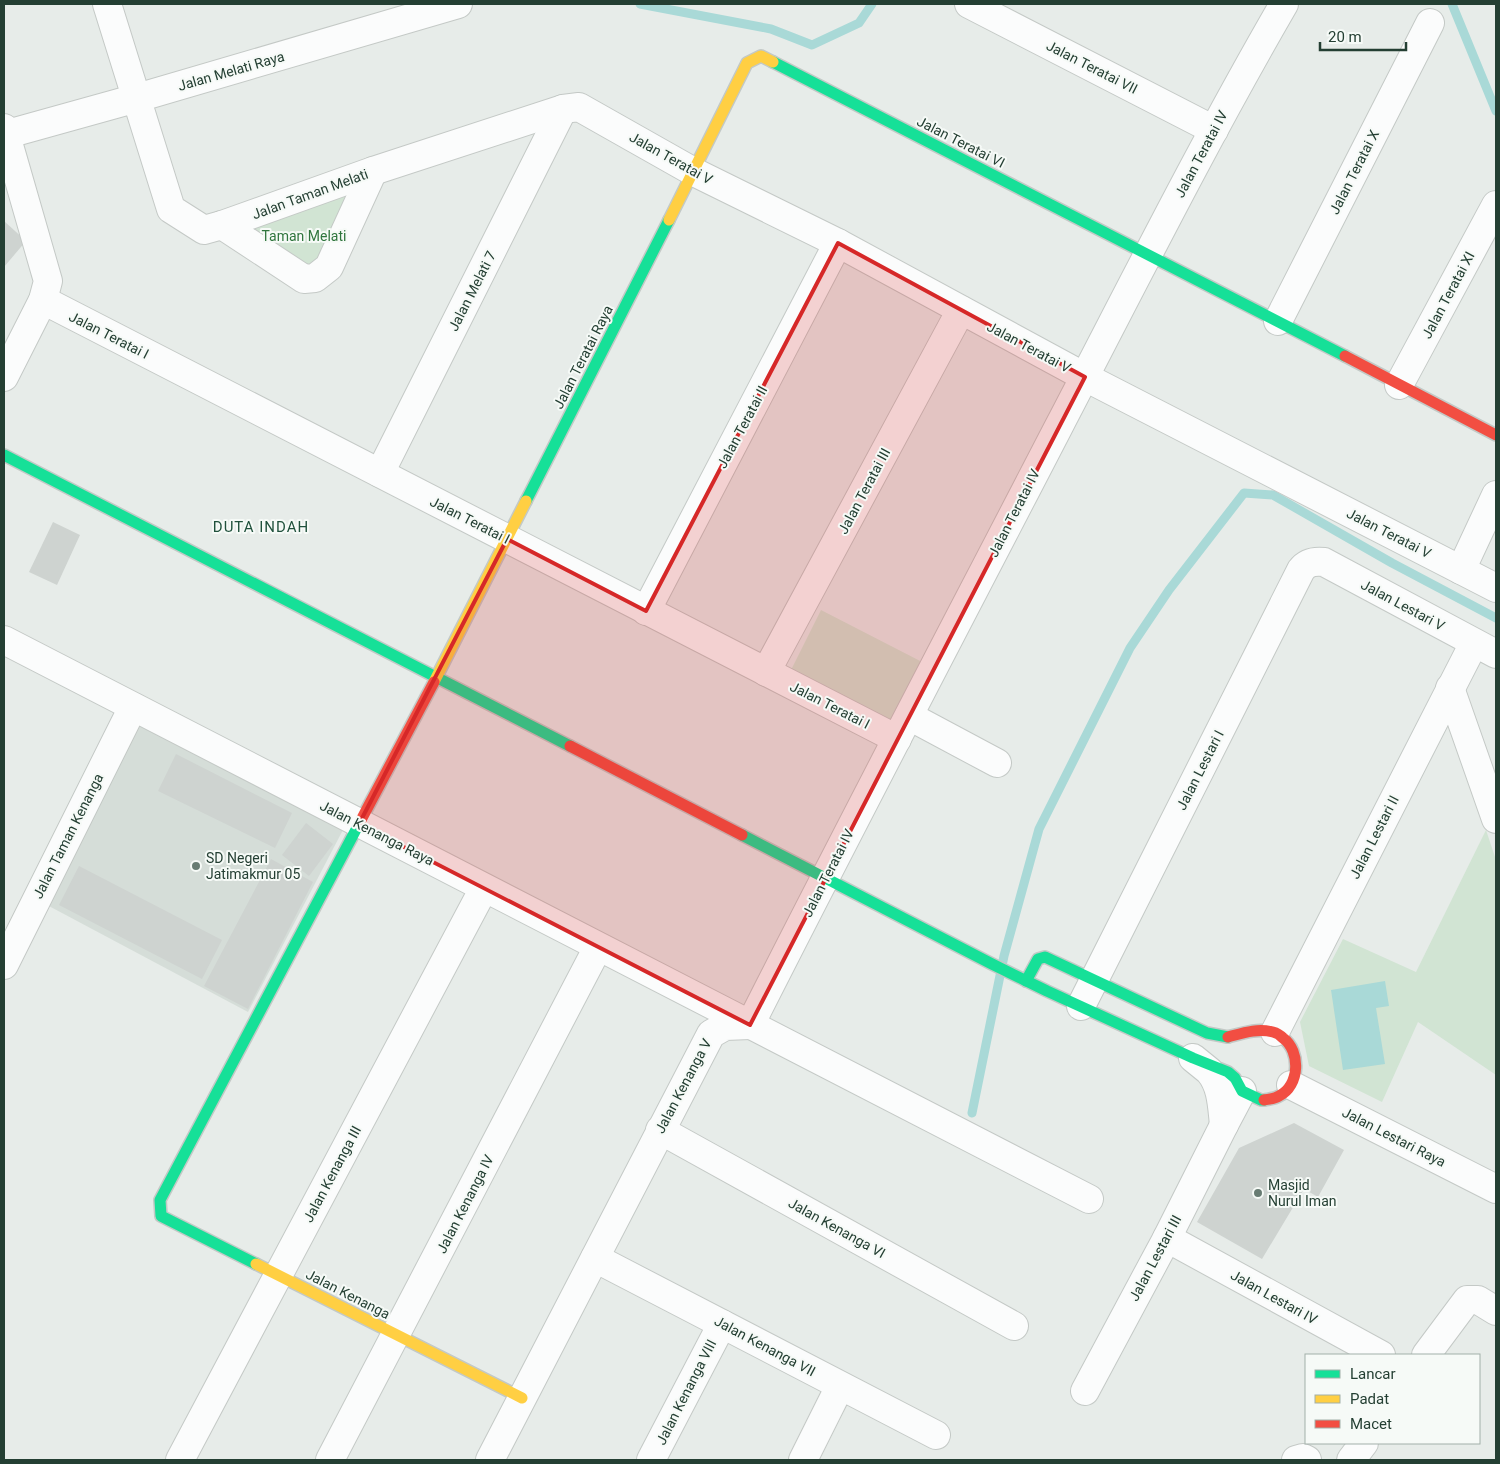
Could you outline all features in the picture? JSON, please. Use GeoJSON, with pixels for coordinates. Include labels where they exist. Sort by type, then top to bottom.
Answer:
{"type":"FeatureCollection","features":[{"type":"Feature","properties":{"kind":"street","name":"Jalan Taman Melati"},"geometry":{"type":"LineString","coordinates":[[107,4],[171,209],[204,230],[373,171],[563,109]]}},
{"type":"Feature","properties":{"kind":"street","name":"Jalan Melati Raya"},"geometry":{"type":"LineString","coordinates":[[6,139],[137,98],[458,4]]}},
{"type":"Feature","properties":{"kind":"street","name":"Jalan Teratai VII"},"geometry":{"type":"LineString","coordinates":[[969,4],[1214,130]]}},
{"type":"Feature","properties":{"kind":"street","name":"Jalan Teratai IV"},"geometry":{"type":"LineString","coordinates":[[750,1025],[824,878],[1278,5]]}},
{"type":"Feature","properties":{"kind":"street","name":"Jalan Teratai X"},"geometry":{"type":"LineString","coordinates":[[1278,321],[1430,23]]}},
{"type":"Feature","properties":{"kind":"street","name":"Jalan Teratai VI"},"geometry":{"type":"LineString","coordinates":[[761,56],[1496,435]]}},
{"type":"Feature","properties":{"kind":"street","name":"Jalan Teratai Raya"},"geometry":{"type":"LineString","coordinates":[[161,1216],[160,1200],[436,677],[694,172],[747,63],[761,56]]}},
{"type":"Feature","properties":{"kind":"street","name":"Jalan Teratai V"},"geometry":{"type":"LineString","coordinates":[[563,109],[579,107],[694,172],[838,243],[1085,377],[1496,588]]}},
{"type":"Feature","properties":{"kind":"street","name":"Jalan Melati 7"},"geometry":{"type":"LineString","coordinates":[[380,473],[563,109]]}},
{"type":"Feature","properties":{"kind":"street"},"geometry":{"type":"LineString","coordinates":[[4,376],[43,300],[48,281],[6,139]]}},
{"type":"Feature","properties":{"kind":"street"},"geometry":{"type":"LineString","coordinates":[[222,225],[304,279],[315,278],[329,267],[373,171]]}},
{"type":"Feature","properties":{"kind":"street","name":"Jalan Teratai XI"},"geometry":{"type":"LineString","coordinates":[[1399,385],[1496,205]]}},
{"type":"Feature","properties":{"kind":"street","name":"Jalan Teratai II"},"geometry":{"type":"LineString","coordinates":[[646,611],[838,243]]}},
{"type":"Feature","properties":{"kind":"street","name":"Jalan Teratai I"},"geometry":{"type":"LineString","coordinates":[[43,300],[766,672],[903,728],[998,763]]}},
{"type":"Feature","properties":{"kind":"street","name":"Jalan Teratai III"},"geometry":{"type":"LineString","coordinates":[[766,672],[961,310]]}},
{"type":"Feature","properties":{"kind":"street"},"geometry":{"type":"LineString","coordinates":[[4,455],[992,964],[1026,981],[1194,1058],[1228,1072],[1235,1078],[1242,1091],[1261,1100],[1271,1099],[1280,1096],[1291,1084],[1296,1069],[1296,1058],[1289,1042],[1274,1032],[1252,1030],[1226,1038],[1207,1033],[1045,957],[1038,959],[1026,981]]}},
{"type":"Feature","properties":{"kind":"street"},"geometry":{"type":"LineString","coordinates":[[1461,570],[1496,495]]}},
{"type":"Feature","properties":{"kind":"street","name":"Jalan Lestari V"},"geometry":{"type":"LineString","coordinates":[[1308,563],[1324,562],[1485,648]]}},
{"type":"Feature","properties":{"kind":"street","name":"Jalan Lestari I"},"geometry":{"type":"LineString","coordinates":[[1081,1006],[1301,570],[1308,563]]}},
{"type":"Feature","properties":{"kind":"street","name":"Jalan Kenanga Raya"},"geometry":{"type":"LineString","coordinates":[[4,640],[750,1025]]}},
{"type":"Feature","properties":{"kind":"street","name":"Jalan Lestari II"},"geometry":{"type":"LineString","coordinates":[[1274,1032],[1450,688],[1485,648]]}},
{"type":"Feature","properties":{"kind":"street"},"geometry":{"type":"LineString","coordinates":[[1450,688],[1496,819]]}},
{"type":"Feature","properties":{"kind":"street","name":"Jalan Taman Kenanga"},"geometry":{"type":"LineString","coordinates":[[4,965],[133,707]]}},
{"type":"Feature","properties":{"kind":"street","name":"Jalan Kenanga III"},"geometry":{"type":"LineString","coordinates":[[180,1460],[484,888]]}},
{"type":"Feature","properties":{"kind":"street","name":"Jalan Kenanga IV"},"geometry":{"type":"LineString","coordinates":[[330,1460],[598,947]]}},
{"type":"Feature","properties":{"kind":"street","name":"Jalan Kenanga V"},"geometry":{"type":"LineString","coordinates":[[490,1460],[711,1034],[725,1026],[750,1025],[1089,1199]]}},
{"type":"Feature","properties":{"kind":"street"},"geometry":{"type":"LineString","coordinates":[[1194,1058],[1210,1073],[1217,1086],[1222,1100],[1224,1125]]}},
{"type":"Feature","properties":{"kind":"street","name":"Jalan Lestari Raya"},"geometry":{"type":"LineString","coordinates":[[1291,1084],[1496,1189]]}},
{"type":"Feature","properties":{"kind":"street","name":"Jalan Lestari III"},"geometry":{"type":"LineString","coordinates":[[1085,1391],[1167,1238],[1242,1091]]}},
{"type":"Feature","properties":{"kind":"street","name":"Jalan Kenanga VI"},"geometry":{"type":"LineString","coordinates":[[660,1130],[1014,1326]]}},
{"type":"Feature","properties":{"kind":"street","name":"Jalan Kenanga"},"geometry":{"type":"LineString","coordinates":[[161,1216],[522,1398]]}},
{"type":"Feature","properties":{"kind":"street","name":"Jalan Lestari IV"},"geometry":{"type":"LineString","coordinates":[[1167,1238],[1379,1354]]}},
{"type":"Feature","properties":{"kind":"street","name":"Jalan Kenanga VII"},"geometry":{"type":"LineString","coordinates":[[594,1258],[936,1435]]}},
{"type":"Feature","properties":{"kind":"street"},"geometry":{"type":"LineString","coordinates":[[1427,1354],[1467,1300],[1478,1300],[1496,1312]]}},
{"type":"Feature","properties":{"kind":"street","name":"Jalan Kenanga VIII"},"geometry":{"type":"LineString","coordinates":[[651,1460],[722,1324]]}},
{"type":"Feature","properties":{"kind":"street"},"geometry":{"type":"LineString","coordinates":[[803,1460],[840,1386]]}},
{"type":"Feature","properties":{"kind":"street"},"geometry":{"type":"LineString","coordinates":[[1351,1460],[1363,1444]]}},
{"type":"Feature","properties":{"kind":"street"},"geometry":{"type":"LineString","coordinates":[[1296,1460],[1302,1458],[1306,1460]]}},
{"type":"Feature","properties":{"kind":"highlighted area"},"geometry":{"type":"Polygon","coordinates":[[[838,243],[1085,377],[750,1025],[359,824],[507,539],[646,611],[838,243]]]}},
{"type":"Feature","properties":{"kind":"shaded area","name":"SD Negeri Jatimakmur 05"},"geometry":{"type":"Polygon","coordinates":[[[143,720],[345,826],[248,1012],[47,905],[143,720]]]}},
{"type":"Feature","properties":{"kind":"green space","name":"Taman Melati"},"geometry":{"type":"Polygon","coordinates":[[[359,184],[315,271],[234,229],[359,184]]]}},
{"type":"Feature","properties":{"kind":"green space"},"geometry":{"type":"Polygon","coordinates":[[[821,610],[928,665],[896,727],[790,672],[821,610]]]}},
{"type":"Feature","properties":{"kind":"green space"},"geometry":{"type":"Polygon","coordinates":[[[1486,830],[1496,860],[1496,1075],[1418,1022],[1382,1102],[1309,1066],[1300,1022],[1343,939],[1416,972],[1486,830]]]}},
{"type":"Feature","properties":{"kind":"water"},"geometry":{"type":"Polygon","coordinates":[[[1385,981],[1389,1006],[1376,1008],[1385,1064],[1343,1070],[1331,990],[1385,981]]]}},
{"type":"Feature","properties":{"kind":"building"},"geometry":{"type":"Polygon","coordinates":[[[4,221],[26,241],[4,267],[4,221]]]}},
{"type":"Feature","properties":{"kind":"building"},"geometry":{"type":"Polygon","coordinates":[[[53,522],[80,535],[57,585],[29,572],[53,522]]]}},
{"type":"Feature","properties":{"kind":"building"},"geometry":{"type":"Polygon","coordinates":[[[176,754],[292,813],[275,848],[158,791],[176,754]]]}},
{"type":"Feature","properties":{"kind":"building"},"geometry":{"type":"Polygon","coordinates":[[[306,823],[333,844],[309,876],[282,855],[306,823]]]}},
{"type":"Feature","properties":{"kind":"building"},"geometry":{"type":"Polygon","coordinates":[[[271,859],[313,882],[248,1009],[204,986],[271,859]]]}},
{"type":"Feature","properties":{"kind":"building"},"geometry":{"type":"Polygon","coordinates":[[[79,866],[222,940],[202,979],[59,905],[79,866]]]}},
{"type":"Feature","properties":{"kind":"building","name":"Masjid Nurul Iman"},"geometry":{"type":"Polygon","coordinates":[[[1294,1123],[1344,1150],[1318,1197],[1304,1189],[1262,1259],[1197,1222],[1239,1148],[1294,1123]]]}},
{"type":"Feature","properties":{"kind":"waterway"},"geometry":{"type":"LineString","coordinates":[[640,4],[771,29],[812,45],[859,23],[872,4]]}},
{"type":"Feature","properties":{"kind":"waterway"},"geometry":{"type":"LineString","coordinates":[[1452,4],[1496,111]]}},
{"type":"Feature","properties":{"kind":"waterway"},"geometry":{"type":"LineString","coordinates":[[972,1113],[1004,956],[1039,829],[1130,648],[1169,590],[1244,493],[1273,495],[1392,563],[1496,618]]}},
{"type":"Feature","properties":{"kind":"traffic: fast"},"geometry":{"type":"LineString","coordinates":[[773,62],[1345,356]]}},
{"type":"Feature","properties":{"kind":"traffic: fast"},"geometry":{"type":"LineString","coordinates":[[526,501],[669,220]]}},
{"type":"Feature","properties":{"kind":"traffic: fast"},"geometry":{"type":"LineString","coordinates":[[4,455],[570,746]]}},
{"type":"Feature","properties":{"kind":"traffic: fast"},"geometry":{"type":"LineString","coordinates":[[256,1264],[161,1216],[160,1200],[360,822]]}},
{"type":"Feature","properties":{"kind":"traffic: fast"},"geometry":{"type":"LineString","coordinates":[[742,835],[1047,991],[1193,1058],[1228,1072],[1235,1078],[1242,1091],[1264,1100]]}},
{"type":"Feature","properties":{"kind":"traffic: fast"},"geometry":{"type":"LineString","coordinates":[[1026,981],[1038,959],[1045,957],[1207,1033],[1228,1037]]}},
{"type":"Feature","properties":{"kind":"traffic: slow"},"geometry":{"type":"LineString","coordinates":[[669,220],[747,63],[761,56],[773,62]]}},
{"type":"Feature","properties":{"kind":"traffic: slow"},"geometry":{"type":"LineString","coordinates":[[434,682],[526,501]]}},
{"type":"Feature","properties":{"kind":"traffic: slow"},"geometry":{"type":"LineString","coordinates":[[256,1264],[522,1398]]}},
{"type":"Feature","properties":{"kind":"traffic: jam"},"geometry":{"type":"LineString","coordinates":[[1345,356],[1496,435]]}},
{"type":"Feature","properties":{"kind":"traffic: jam"},"geometry":{"type":"LineString","coordinates":[[360,822],[434,682]]}},
{"type":"Feature","properties":{"kind":"traffic: jam"},"geometry":{"type":"LineString","coordinates":[[570,746],[742,835]]}},
{"type":"Feature","properties":{"kind":"traffic: jam"},"geometry":{"type":"LineString","coordinates":[[1228,1037],[1250,1032],[1267,1031],[1278,1034],[1289,1044],[1293,1051],[1296,1068],[1291,1085],[1279,1096],[1264,1100]]}},
{"type":"Feature","properties":{"kind":"place","name":"SD Negeri Jatimakmur 05"},"geometry":{"type":"Point","coordinates":[196,866]}},
{"type":"Feature","properties":{"kind":"place","name":"Masjid Nurul Iman"},"geometry":{"type":"Point","coordinates":[1258,1193]}},
{"type":"Feature","properties":{"kind":"district","name":"DUTA INDAH"},"geometry":{"type":"Point","coordinates":[261,527]}}]}
